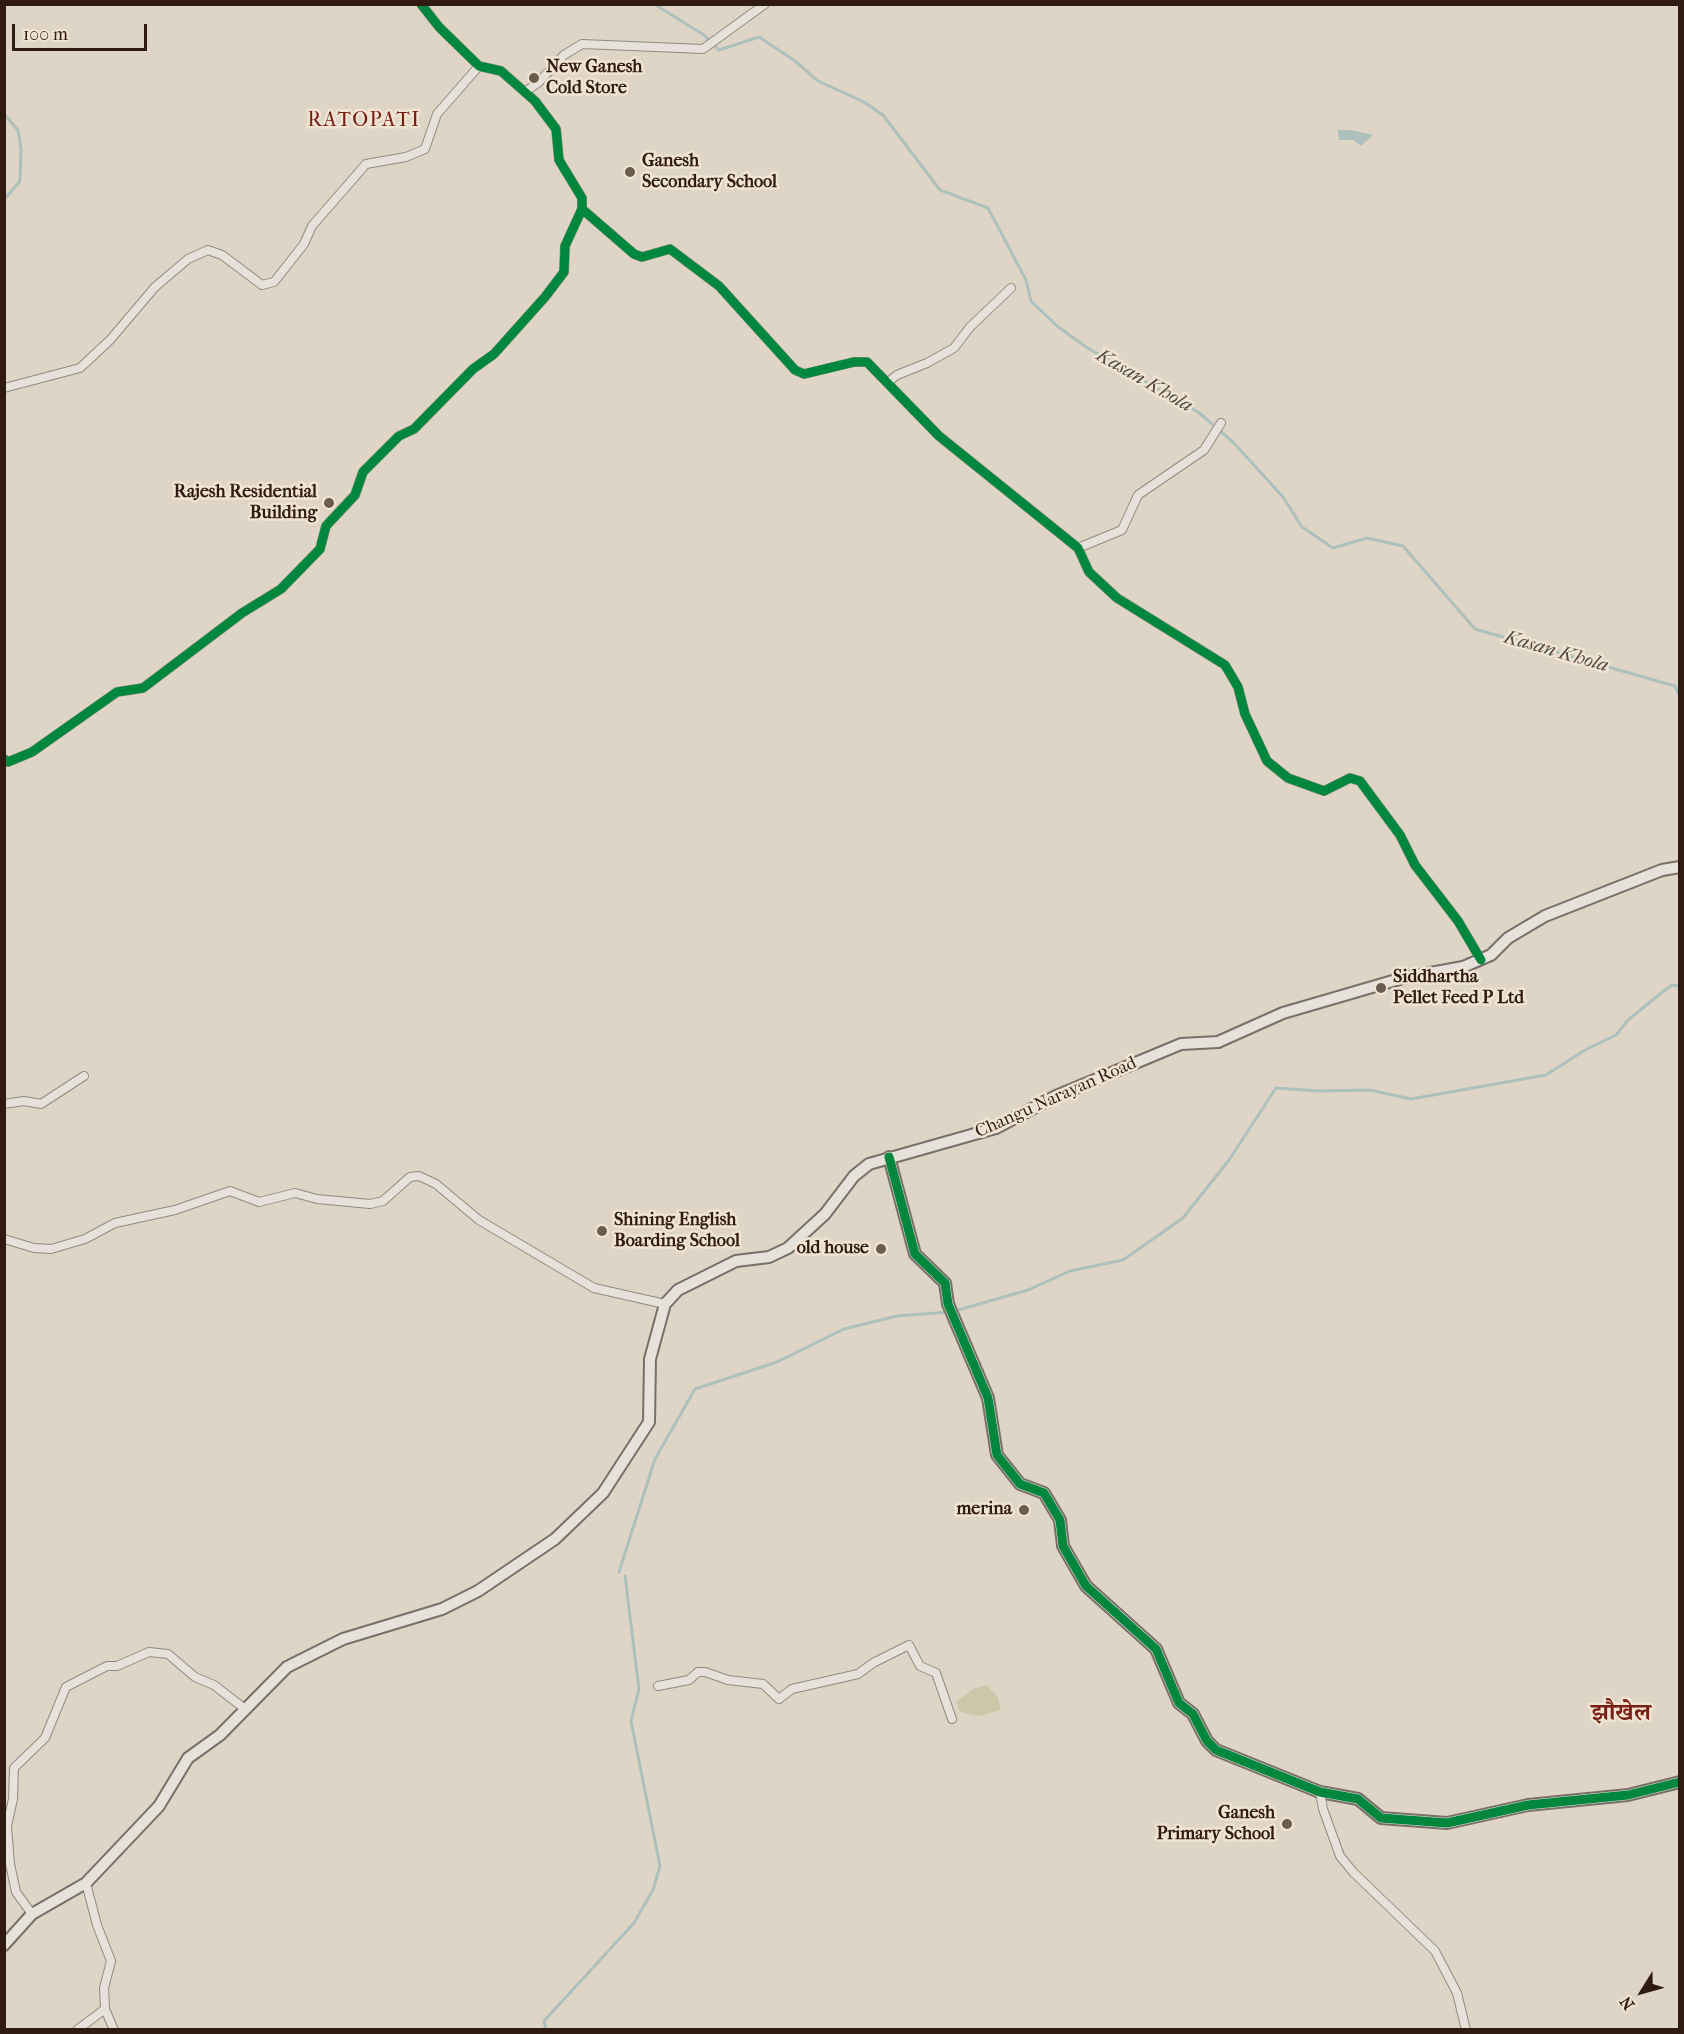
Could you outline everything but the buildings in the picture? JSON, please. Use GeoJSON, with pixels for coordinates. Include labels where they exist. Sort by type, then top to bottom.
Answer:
{"type":"FeatureCollection","features":[{"type":"Feature","properties":{"kind":"main road","name":"Changu Narayan Road"},"geometry":{"type":"LineString","coordinates":[[665,1304],[678,1290],[736,1261],[769,1257],[788,1248],[825,1214],[854,1176],[869,1164],[996,1128],[1056,1096],[1181,1044],[1218,1042],[1283,1013],[1402,978],[1463,967],[1491,955],[1508,938],[1545,916],[1662,870],[1680,867]]}},
{"type":"Feature","properties":{"kind":"main road"},"geometry":{"type":"LineString","coordinates":[[889,1157],[915,1254],[945,1283],[948,1304],[988,1398],[997,1455],[1020,1484],[1044,1493],[1060,1520],[1063,1546],[1086,1586],[1156,1649],[1179,1703],[1193,1714],[1207,1741],[1216,1750],[1320,1791],[1358,1799],[1381,1818],[1447,1823],[1528,1805],[1628,1795],[1680,1782]]}},
{"type":"Feature","properties":{"kind":"main road"},"geometry":{"type":"LineString","coordinates":[[4,1945],[32,1914],[86,1883],[159,1806],[188,1758],[220,1735],[278,1674],[305,1657],[343,1639],[422,1617],[478,1591],[555,1539],[603,1493],[649,1422],[650,1359],[665,1304]]}},
{"type":"Feature","properties":{"kind":"street"},"geometry":{"type":"LineString","coordinates":[[4,759],[8,762],[32,752],[117,692],[143,688],[242,613],[281,589],[320,549],[326,526],[355,495],[363,472],[399,436],[414,429],[472,369],[494,354],[564,272],[564,246],[582,209],[582,198],[559,160],[556,129],[525,92],[501,70],[479,66],[439,27],[421,4]]}},
{"type":"Feature","properties":{"kind":"street"},"geometry":{"type":"LineString","coordinates":[[525,92],[539,82],[564,55],[582,44],[703,49],[765,4]]}},
{"type":"Feature","properties":{"kind":"street"},"geometry":{"type":"LineString","coordinates":[[4,388],[80,368],[110,340],[155,287],[188,259],[208,250],[222,255],[262,285],[274,282],[304,244],[312,226],[366,164],[406,157],[425,149],[437,114],[479,66]]}},
{"type":"Feature","properties":{"kind":"street"},"geometry":{"type":"LineString","coordinates":[[582,209],[634,254],[642,257],[670,249],[719,286],[795,370],[804,374],[854,362],[867,362],[939,436],[1078,548],[1089,572],[1117,598],[1225,665],[1238,687],[1245,714],[1267,761],[1288,778],[1324,791],[1350,778],[1360,781],[1400,835],[1415,865],[1458,921],[1480,960]]}},
{"type":"Feature","properties":{"kind":"street"},"geometry":{"type":"LineString","coordinates":[[887,383],[897,375],[927,363],[954,348],[970,327],[1011,288]]}},
{"type":"Feature","properties":{"kind":"street"},"geometry":{"type":"LineString","coordinates":[[1078,548],[1122,530],[1138,495],[1204,450],[1221,423]]}},
{"type":"Feature","properties":{"kind":"street"},"geometry":{"type":"LineString","coordinates":[[4,1104],[24,1101],[41,1104],[84,1076]]}},
{"type":"Feature","properties":{"kind":"street"},"geometry":{"type":"LineString","coordinates":[[4,1239],[34,1248],[51,1249],[85,1239],[114,1223],[175,1210],[230,1191],[259,1202],[294,1193],[317,1199],[370,1204],[383,1201],[411,1177],[419,1176],[436,1184],[479,1220],[594,1288],[665,1304]]}},
{"type":"Feature","properties":{"kind":"street"},"geometry":{"type":"LineString","coordinates":[[658,1686],[689,1680],[698,1672],[705,1672],[728,1680],[763,1684],[779,1699],[792,1689],[866,1671],[873,1662],[909,1645],[920,1666],[936,1673],[952,1719]]}},
{"type":"Feature","properties":{"kind":"street"},"geometry":{"type":"LineString","coordinates":[[32,1914],[16,1893],[10,1864],[7,1826],[13,1799],[14,1768],[45,1738],[66,1687],[99,1670],[117,1666],[148,1652],[168,1654],[195,1677],[214,1685],[245,1709]]}},
{"type":"Feature","properties":{"kind":"street"},"geometry":{"type":"LineString","coordinates":[[1320,1791],[1323,1809],[1340,1856],[1353,1872],[1435,1951],[1457,1993],[1466,2030]]}},
{"type":"Feature","properties":{"kind":"street"},"geometry":{"type":"LineString","coordinates":[[86,1883],[97,1925],[111,1961],[104,1988],[105,2009],[114,2030]]}},
{"type":"Feature","properties":{"kind":"street"},"geometry":{"type":"LineString","coordinates":[[77,2030],[105,2009]]}},
{"type":"Feature","properties":{"kind":"shaded area"},"geometry":{"type":"Polygon","coordinates":[[[1338,130],[1351,130],[1373,135],[1361,146],[1353,140],[1339,140],[1338,130]]]}},
{"type":"Feature","properties":{"kind":"shaded area"},"geometry":{"type":"Polygon","coordinates":[[[987,1685],[998,1698],[1001,1710],[979,1716],[960,1712],[956,1702],[973,1689],[987,1685]]]}},
{"type":"Feature","properties":{"kind":"waterway","name":"Kasan Khola"},"geometry":{"type":"LineString","coordinates":[[654,4],[704,35],[719,50],[759,37],[795,61],[818,81],[864,102],[883,115],[940,190],[988,208],[1026,280],[1031,301],[1057,326],[1086,347],[1198,412],[1232,441],[1283,497],[1302,527],[1333,548],[1367,538],[1403,546],[1475,629],[1675,686],[1680,697]]}},
{"type":"Feature","properties":{"kind":"waterway","name":"Kasan Khola"},"geometry":{"type":"LineString","coordinates":[[4,114],[18,130],[21,149],[20,181],[4,200]]}},
{"type":"Feature","properties":{"kind":"waterway"},"geometry":{"type":"LineString","coordinates":[[955,1311],[1028,1290],[1070,1271],[1123,1260],[1183,1218],[1229,1160],[1276,1088],[1319,1091],[1370,1090],[1411,1099],[1546,1075],[1585,1050],[1616,1035],[1628,1020],[1655,998],[1672,985],[1680,986]]}},
{"type":"Feature","properties":{"kind":"waterway"},"geometry":{"type":"LineString","coordinates":[[619,1572],[655,1459],[695,1389],[777,1362],[844,1329],[897,1316],[949,1312]]}},
{"type":"Feature","properties":{"kind":"waterway"},"geometry":{"type":"LineString","coordinates":[[546,2030],[544,2021],[634,1923],[653,1890],[660,1866],[631,1721],[639,1689],[625,1576]]}},
{"type":"Feature","properties":{"kind":"cycle path"},"geometry":{"type":"LineString","coordinates":[[421,4],[439,27],[479,66],[501,71],[535,101],[556,129],[559,160],[582,198],[582,209],[634,254],[642,257],[670,249],[719,286],[795,370],[804,374],[854,362],[867,362],[939,436],[1078,548],[1089,572],[1117,598],[1225,665],[1238,687],[1245,714],[1267,761],[1288,778],[1324,791],[1350,778],[1360,781],[1400,835],[1415,865],[1458,921],[1481,960]]}},
{"type":"Feature","properties":{"kind":"cycle path"},"geometry":{"type":"LineString","coordinates":[[4,759],[8,762],[32,752],[117,692],[143,688],[242,613],[281,589],[320,549],[326,526],[355,495],[363,472],[399,436],[414,429],[473,369],[494,354],[545,297],[564,272],[565,246],[582,209]]}},
{"type":"Feature","properties":{"kind":"cycle path"},"geometry":{"type":"LineString","coordinates":[[889,1157],[915,1254],[945,1283],[948,1304],[988,1398],[997,1455],[1020,1484],[1044,1493],[1060,1520],[1063,1546],[1086,1586],[1156,1649],[1179,1703],[1193,1714],[1207,1741],[1216,1750],[1320,1792],[1358,1799],[1381,1818],[1447,1823],[1528,1805],[1628,1795],[1680,1782]]}},
{"type":"Feature","properties":{"kind":"place","name":"New Ganesh Cold Store"},"geometry":{"type":"Point","coordinates":[534,78]}},
{"type":"Feature","properties":{"kind":"place","name":"Ganesh Secondary School"},"geometry":{"type":"Point","coordinates":[630,172]}},
{"type":"Feature","properties":{"kind":"place","name":"Rajesh Residential Building"},"geometry":{"type":"Point","coordinates":[329,503]}},
{"type":"Feature","properties":{"kind":"place","name":"Siddhartha Pellet Feed P Ltd"},"geometry":{"type":"Point","coordinates":[1381,988]}},
{"type":"Feature","properties":{"kind":"place","name":"Shining English Boarding School"},"geometry":{"type":"Point","coordinates":[602,1231]}},
{"type":"Feature","properties":{"kind":"place","name":"old house"},"geometry":{"type":"Point","coordinates":[881,1249]}},
{"type":"Feature","properties":{"kind":"place","name":"merina"},"geometry":{"type":"Point","coordinates":[1024,1510]}},
{"type":"Feature","properties":{"kind":"place","name":"Ganesh Primary School"},"geometry":{"type":"Point","coordinates":[1287,1824]}},
{"type":"Feature","properties":{"kind":"district","name":"RATOPATI"},"geometry":{"type":"Point","coordinates":[364,121]}},
{"type":"Feature","properties":{"kind":"district","name":"झौखेल"},"geometry":{"type":"Point","coordinates":[1621,1714]}}]}
